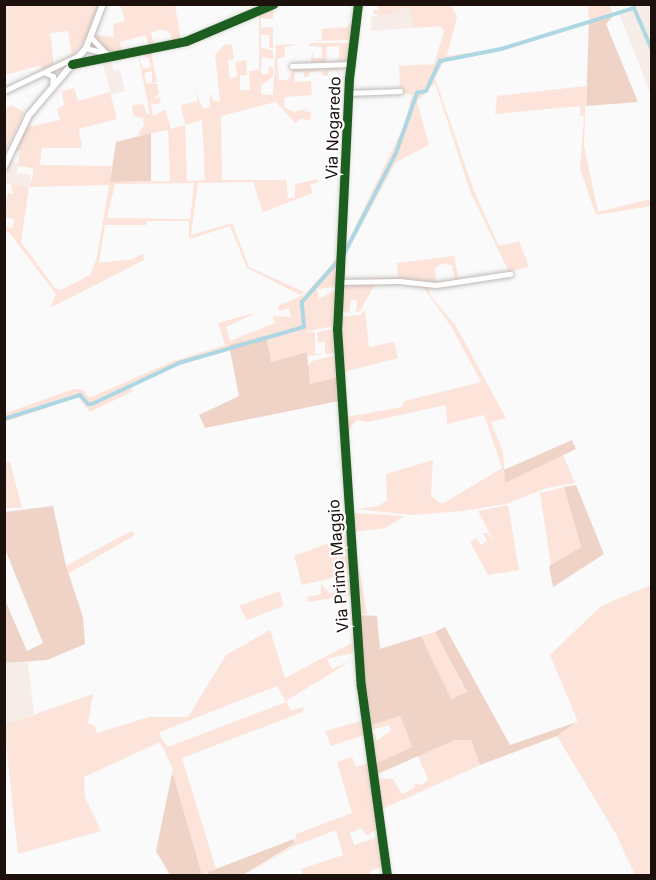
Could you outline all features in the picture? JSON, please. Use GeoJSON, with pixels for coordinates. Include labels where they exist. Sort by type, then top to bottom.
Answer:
{"type":"FeatureCollection","features":[{"type":"Feature","properties":{"kind":"main road"},"geometry":{"type":"LineString","coordinates":[[4,166],[23,124],[86,48],[92,38],[103,4]]}},
{"type":"Feature","properties":{"kind":"street"},"geometry":{"type":"LineString","coordinates":[[72,64],[96,58],[122,56],[207,34],[273,4]]}},
{"type":"Feature","properties":{"kind":"street","name":"Via Nogaredo"},"geometry":{"type":"LineString","coordinates":[[340,256],[348,93],[358,4]]}},
{"type":"Feature","properties":{"kind":"street"},"geometry":{"type":"LineString","coordinates":[[92,38],[106,53]]}},
{"type":"Feature","properties":{"kind":"street"},"geometry":{"type":"LineString","coordinates":[[86,48],[122,56]]}},
{"type":"Feature","properties":{"kind":"street"},"geometry":{"type":"LineString","coordinates":[[86,48],[96,58]]}},
{"type":"Feature","properties":{"kind":"street"},"geometry":{"type":"LineString","coordinates":[[4,91],[81,54]]}},
{"type":"Feature","properties":{"kind":"street"},"geometry":{"type":"LineString","coordinates":[[292,66],[351,64]]}},
{"type":"Feature","properties":{"kind":"street"},"geometry":{"type":"LineString","coordinates":[[43,73],[53,76],[53,86]]}},
{"type":"Feature","properties":{"kind":"street","name":"Via Nogaredo"},"geometry":{"type":"LineString","coordinates":[[348,93],[400,91]]}},
{"type":"Feature","properties":{"kind":"street","name":"Via Primo Maggio"},"geometry":{"type":"LineString","coordinates":[[340,256],[337,327],[361,686],[387,876]]}},
{"type":"Feature","properties":{"kind":"street"},"geometry":{"type":"LineString","coordinates":[[338,282],[399,280],[436,285],[510,274]]}},
{"type":"Feature","properties":{"kind":"shaded area"},"geometry":{"type":"Polygon","coordinates":[[[5,5],[99,5],[91,31],[72,56],[68,31],[50,33],[54,65],[43,71],[41,65],[5,75],[5,5]]]}},
{"type":"Feature","properties":{"kind":"shaded area"},"geometry":{"type":"Polygon","coordinates":[[[175,5],[181,40],[172,42],[170,33],[161,29],[151,33],[154,46],[149,48],[146,35],[120,42],[122,54],[107,51],[96,42],[97,35],[114,37],[113,25],[125,20],[120,6],[175,5]]]}},
{"type":"Feature","properties":{"kind":"shaded area"},"geometry":{"type":"Polygon","coordinates":[[[376,5],[451,5],[457,17],[447,56],[501,48],[589,20],[588,5],[610,5],[612,13],[502,51],[444,61],[435,78],[474,191],[499,246],[519,241],[529,267],[509,272],[470,191],[435,83],[417,102],[429,145],[396,162],[343,259],[344,250],[404,125],[412,95],[400,92],[399,66],[434,64],[444,31],[440,26],[414,28],[409,7],[384,15],[373,14],[374,10],[379,10],[376,5]]]}},
{"type":"Feature","properties":{"kind":"shaded area"},"geometry":{"type":"Polygon","coordinates":[[[411,5],[440,26],[371,31],[371,17],[411,5]]]}},
{"type":"Feature","properties":{"kind":"shaded area"},"geometry":{"type":"Polygon","coordinates":[[[635,5],[651,5],[651,95],[618,11],[635,5]]]}},
{"type":"Feature","properties":{"kind":"shaded area"},"geometry":{"type":"Polygon","coordinates":[[[273,7],[273,19],[261,18],[261,28],[273,27],[273,48],[269,48],[270,35],[261,35],[261,47],[273,51],[273,59],[262,57],[261,74],[268,74],[269,67],[273,67],[273,77],[261,85],[261,94],[273,95],[276,45],[301,44],[285,47],[285,57],[277,59],[279,80],[288,80],[293,69],[325,70],[338,66],[340,77],[337,70],[328,71],[328,76],[323,76],[322,71],[309,72],[309,77],[304,77],[304,72],[294,72],[295,82],[311,81],[312,95],[285,97],[284,107],[294,112],[310,108],[304,111],[311,112],[310,120],[301,119],[295,123],[276,102],[221,116],[222,180],[286,180],[288,198],[295,198],[295,184],[318,179],[318,182],[310,185],[313,193],[263,212],[253,182],[198,183],[191,235],[232,223],[249,267],[304,292],[300,295],[247,268],[230,226],[193,238],[189,237],[189,221],[147,221],[146,225],[105,225],[99,263],[133,259],[143,253],[144,260],[50,308],[56,294],[8,231],[5,233],[4,227],[13,228],[14,219],[4,217],[8,193],[13,194],[11,184],[29,187],[33,175],[33,168],[18,166],[20,150],[14,153],[24,128],[60,120],[57,109],[64,105],[62,91],[74,88],[78,101],[110,92],[117,119],[79,129],[82,148],[42,148],[40,165],[112,166],[110,182],[170,181],[168,130],[137,136],[144,125],[143,118],[133,116],[132,105],[143,104],[147,114],[150,114],[138,55],[143,69],[151,67],[149,58],[143,56],[151,52],[157,82],[152,83],[152,71],[144,73],[146,83],[157,84],[159,94],[154,98],[160,97],[161,103],[151,105],[153,116],[165,109],[171,129],[185,125],[181,105],[198,101],[194,87],[203,109],[210,107],[210,92],[213,101],[220,101],[215,55],[224,45],[232,44],[234,59],[228,60],[230,79],[237,76],[235,62],[246,60],[247,75],[240,75],[240,90],[250,90],[249,71],[259,70],[259,14],[273,7]],[[202,120],[185,125],[187,181],[205,180],[202,120]],[[194,183],[115,184],[107,218],[190,219],[194,183]],[[109,185],[29,187],[21,242],[55,288],[61,290],[90,275],[97,257],[109,185]]]}},
{"type":"Feature","properties":{"kind":"shaded area"},"geometry":{"type":"Polygon","coordinates":[[[618,11],[606,24],[638,102],[586,106],[589,20],[618,11]]]}},
{"type":"Feature","properties":{"kind":"shaded area"},"geometry":{"type":"Polygon","coordinates":[[[348,24],[352,24],[349,40],[315,41],[322,39],[322,29],[348,27],[348,24]]]}},
{"type":"Feature","properties":{"kind":"shaded area"},"geometry":{"type":"Polygon","coordinates":[[[310,43],[350,43],[348,62],[328,62],[339,60],[339,46],[327,47],[326,62],[310,63],[313,51],[313,58],[322,58],[322,47],[309,46],[310,43]]]}},
{"type":"Feature","properties":{"kind":"shaded area"},"geometry":{"type":"Polygon","coordinates":[[[102,60],[111,60],[114,70],[120,69],[125,91],[111,94],[102,60]]]}},
{"type":"Feature","properties":{"kind":"shaded area"},"geometry":{"type":"Polygon","coordinates":[[[586,86],[584,146],[598,212],[651,199],[651,206],[596,215],[580,169],[584,116],[580,115],[580,106],[495,114],[497,96],[586,86]]]}},
{"type":"Feature","properties":{"kind":"shaded area"},"geometry":{"type":"Polygon","coordinates":[[[11,105],[24,112],[5,153],[5,109],[11,105]]]}},
{"type":"Feature","properties":{"kind":"shaded area"},"geometry":{"type":"Polygon","coordinates":[[[151,133],[151,181],[110,182],[116,142],[151,133]]]}},
{"type":"Feature","properties":{"kind":"shaded area"},"geometry":{"type":"Polygon","coordinates":[[[9,161],[18,163],[17,173],[31,175],[29,187],[5,183],[9,161]]]}},
{"type":"Feature","properties":{"kind":"shaded area"},"geometry":{"type":"Polygon","coordinates":[[[454,256],[459,280],[455,280],[452,265],[441,264],[435,268],[436,283],[344,281],[341,279],[343,260],[342,277],[347,280],[398,277],[397,263],[454,256]]]}},
{"type":"Feature","properties":{"kind":"shaded area"},"geometry":{"type":"Polygon","coordinates":[[[338,257],[335,287],[317,289],[319,299],[335,290],[334,326],[304,332],[315,332],[315,354],[325,354],[325,342],[318,342],[317,332],[333,329],[336,353],[307,356],[306,352],[271,362],[265,335],[229,345],[228,351],[170,366],[131,386],[133,391],[90,412],[78,397],[5,422],[4,414],[73,389],[84,390],[89,398],[171,362],[225,345],[218,323],[258,312],[226,327],[230,341],[275,323],[273,316],[291,317],[289,308],[279,311],[278,306],[305,294],[338,257]]]}},
{"type":"Feature","properties":{"kind":"shaded area"},"geometry":{"type":"Polygon","coordinates":[[[375,284],[360,311],[356,312],[357,300],[351,300],[349,312],[354,313],[341,312],[342,285],[375,284]]]}},
{"type":"Feature","properties":{"kind":"shaded area"},"geometry":{"type":"Polygon","coordinates":[[[422,285],[428,286],[430,295],[456,326],[506,418],[491,422],[503,452],[505,482],[563,455],[575,483],[547,488],[506,504],[462,511],[412,515],[355,509],[379,506],[387,500],[386,474],[433,460],[431,496],[442,504],[502,468],[484,415],[447,424],[446,405],[368,422],[357,420],[347,432],[346,417],[402,407],[404,401],[481,382],[452,328],[422,285]]]}},
{"type":"Feature","properties":{"kind":"shaded area"},"geometry":{"type":"Polygon","coordinates":[[[365,310],[369,347],[394,342],[398,358],[344,372],[341,317],[360,315],[365,310]]]}},
{"type":"Feature","properties":{"kind":"shaded area"},"geometry":{"type":"Polygon","coordinates":[[[266,335],[271,362],[307,352],[310,384],[338,377],[339,401],[205,428],[199,415],[239,396],[229,345],[266,335]]]}},
{"type":"Feature","properties":{"kind":"shaded area"},"geometry":{"type":"Polygon","coordinates":[[[332,356],[336,358],[338,377],[310,384],[308,366],[312,361],[332,356]]]}},
{"type":"Feature","properties":{"kind":"shaded area"},"geometry":{"type":"Polygon","coordinates":[[[572,440],[576,449],[505,483],[504,470],[572,440]]]}},
{"type":"Feature","properties":{"kind":"shaded area"},"geometry":{"type":"Polygon","coordinates":[[[5,462],[10,462],[22,508],[5,508],[5,462]]]}},
{"type":"Feature","properties":{"kind":"shaded area"},"geometry":{"type":"Polygon","coordinates":[[[576,485],[604,554],[553,587],[549,566],[581,547],[564,487],[576,485]]]}},
{"type":"Feature","properties":{"kind":"shaded area"},"geometry":{"type":"Polygon","coordinates":[[[564,487],[581,547],[551,565],[540,493],[564,487]]]}},
{"type":"Feature","properties":{"kind":"shaded area"},"geometry":{"type":"Polygon","coordinates":[[[508,505],[519,570],[488,575],[470,542],[476,538],[481,545],[487,541],[483,533],[487,533],[493,540],[478,511],[508,505]]]}},
{"type":"Feature","properties":{"kind":"shaded area"},"geometry":{"type":"Polygon","coordinates":[[[53,506],[66,566],[83,617],[85,644],[47,660],[5,663],[5,600],[27,651],[43,643],[5,549],[5,512],[53,506]]]}},
{"type":"Feature","properties":{"kind":"shaded area"},"geometry":{"type":"Polygon","coordinates":[[[354,513],[405,516],[385,528],[353,532],[352,515],[354,513]]]}},
{"type":"Feature","properties":{"kind":"shaded area"},"geometry":{"type":"Polygon","coordinates":[[[131,531],[135,535],[68,574],[66,566],[131,531]]]}},
{"type":"Feature","properties":{"kind":"shaded area"},"geometry":{"type":"Polygon","coordinates":[[[353,534],[367,614],[359,615],[353,534]]]}},
{"type":"Feature","properties":{"kind":"shaded area"},"geometry":{"type":"Polygon","coordinates":[[[347,536],[350,574],[302,585],[294,556],[347,536]]]}},
{"type":"Feature","properties":{"kind":"shaded area"},"geometry":{"type":"Polygon","coordinates":[[[350,579],[351,595],[308,602],[307,597],[321,594],[321,584],[329,593],[336,592],[338,582],[350,579]]]}},
{"type":"Feature","properties":{"kind":"shaded area"},"geometry":{"type":"Polygon","coordinates":[[[651,585],[651,875],[635,875],[616,834],[557,736],[578,722],[550,655],[601,606],[651,585]]]}},
{"type":"Feature","properties":{"kind":"shaded area"},"geometry":{"type":"Polygon","coordinates":[[[280,591],[283,606],[247,620],[239,606],[280,591]]]}},
{"type":"Feature","properties":{"kind":"shaded area"},"geometry":{"type":"Polygon","coordinates":[[[359,615],[377,616],[380,649],[421,636],[451,699],[467,692],[435,632],[445,627],[510,745],[577,722],[557,736],[480,765],[471,740],[455,740],[375,775],[373,765],[412,747],[400,716],[368,726],[359,615]]]}},
{"type":"Feature","properties":{"kind":"shaded area"},"geometry":{"type":"Polygon","coordinates":[[[270,630],[285,678],[353,642],[353,653],[327,659],[332,669],[351,661],[286,701],[291,711],[304,707],[303,712],[182,758],[216,869],[202,875],[172,774],[173,769],[160,742],[84,777],[85,797],[101,831],[18,854],[4,725],[93,694],[88,723],[95,726],[97,733],[149,717],[188,717],[226,655],[270,630]],[[277,686],[160,732],[161,738],[168,747],[286,702],[277,686]]]}},
{"type":"Feature","properties":{"kind":"shaded area"},"geometry":{"type":"Polygon","coordinates":[[[435,632],[467,693],[450,699],[421,636],[435,632]]]}},
{"type":"Feature","properties":{"kind":"shaded area"},"geometry":{"type":"Polygon","coordinates":[[[28,662],[34,714],[5,725],[4,663],[28,662]]]}},
{"type":"Feature","properties":{"kind":"shaded area"},"geometry":{"type":"Polygon","coordinates":[[[400,716],[412,748],[373,765],[369,734],[374,733],[377,741],[391,730],[389,725],[369,731],[368,726],[400,716]]]}},
{"type":"Feature","properties":{"kind":"shaded area"},"geometry":{"type":"Polygon","coordinates":[[[361,721],[364,735],[331,746],[325,731],[361,721]]]}},
{"type":"Feature","properties":{"kind":"shaded area"},"geometry":{"type":"Polygon","coordinates":[[[455,740],[471,740],[480,765],[380,810],[375,778],[393,779],[402,794],[414,788],[415,783],[422,785],[428,779],[417,754],[455,740]]]}},
{"type":"Feature","properties":{"kind":"shaded area"},"geometry":{"type":"Polygon","coordinates":[[[352,757],[356,767],[368,763],[377,829],[367,836],[361,828],[350,833],[354,845],[378,837],[382,867],[370,871],[370,875],[303,875],[301,869],[343,855],[336,830],[295,846],[243,876],[294,845],[296,834],[352,813],[337,762],[352,757]]]}},
{"type":"Feature","properties":{"kind":"shaded area"},"geometry":{"type":"Polygon","coordinates":[[[172,774],[202,875],[170,875],[156,851],[172,774]]]}},
{"type":"Feature","properties":{"kind":"shaded area"},"geometry":{"type":"Polygon","coordinates":[[[294,839],[294,844],[243,875],[209,875],[208,872],[294,839]]]}},
{"type":"Feature","properties":{"kind":"waterway"},"geometry":{"type":"LineString","coordinates":[[4,419],[80,395],[88,404],[92,404],[179,363],[304,327],[302,302],[344,254],[396,153],[417,93],[426,91],[440,61],[501,49],[634,8],[652,50]]}},
{"type":"Feature","properties":{"kind":"cycle path"},"geometry":{"type":"LineString","coordinates":[[72,64],[186,41],[273,4]]}},
{"type":"Feature","properties":{"kind":"cycle path"},"geometry":{"type":"LineString","coordinates":[[358,4],[349,78],[337,328],[361,686],[387,876]]}}]}
